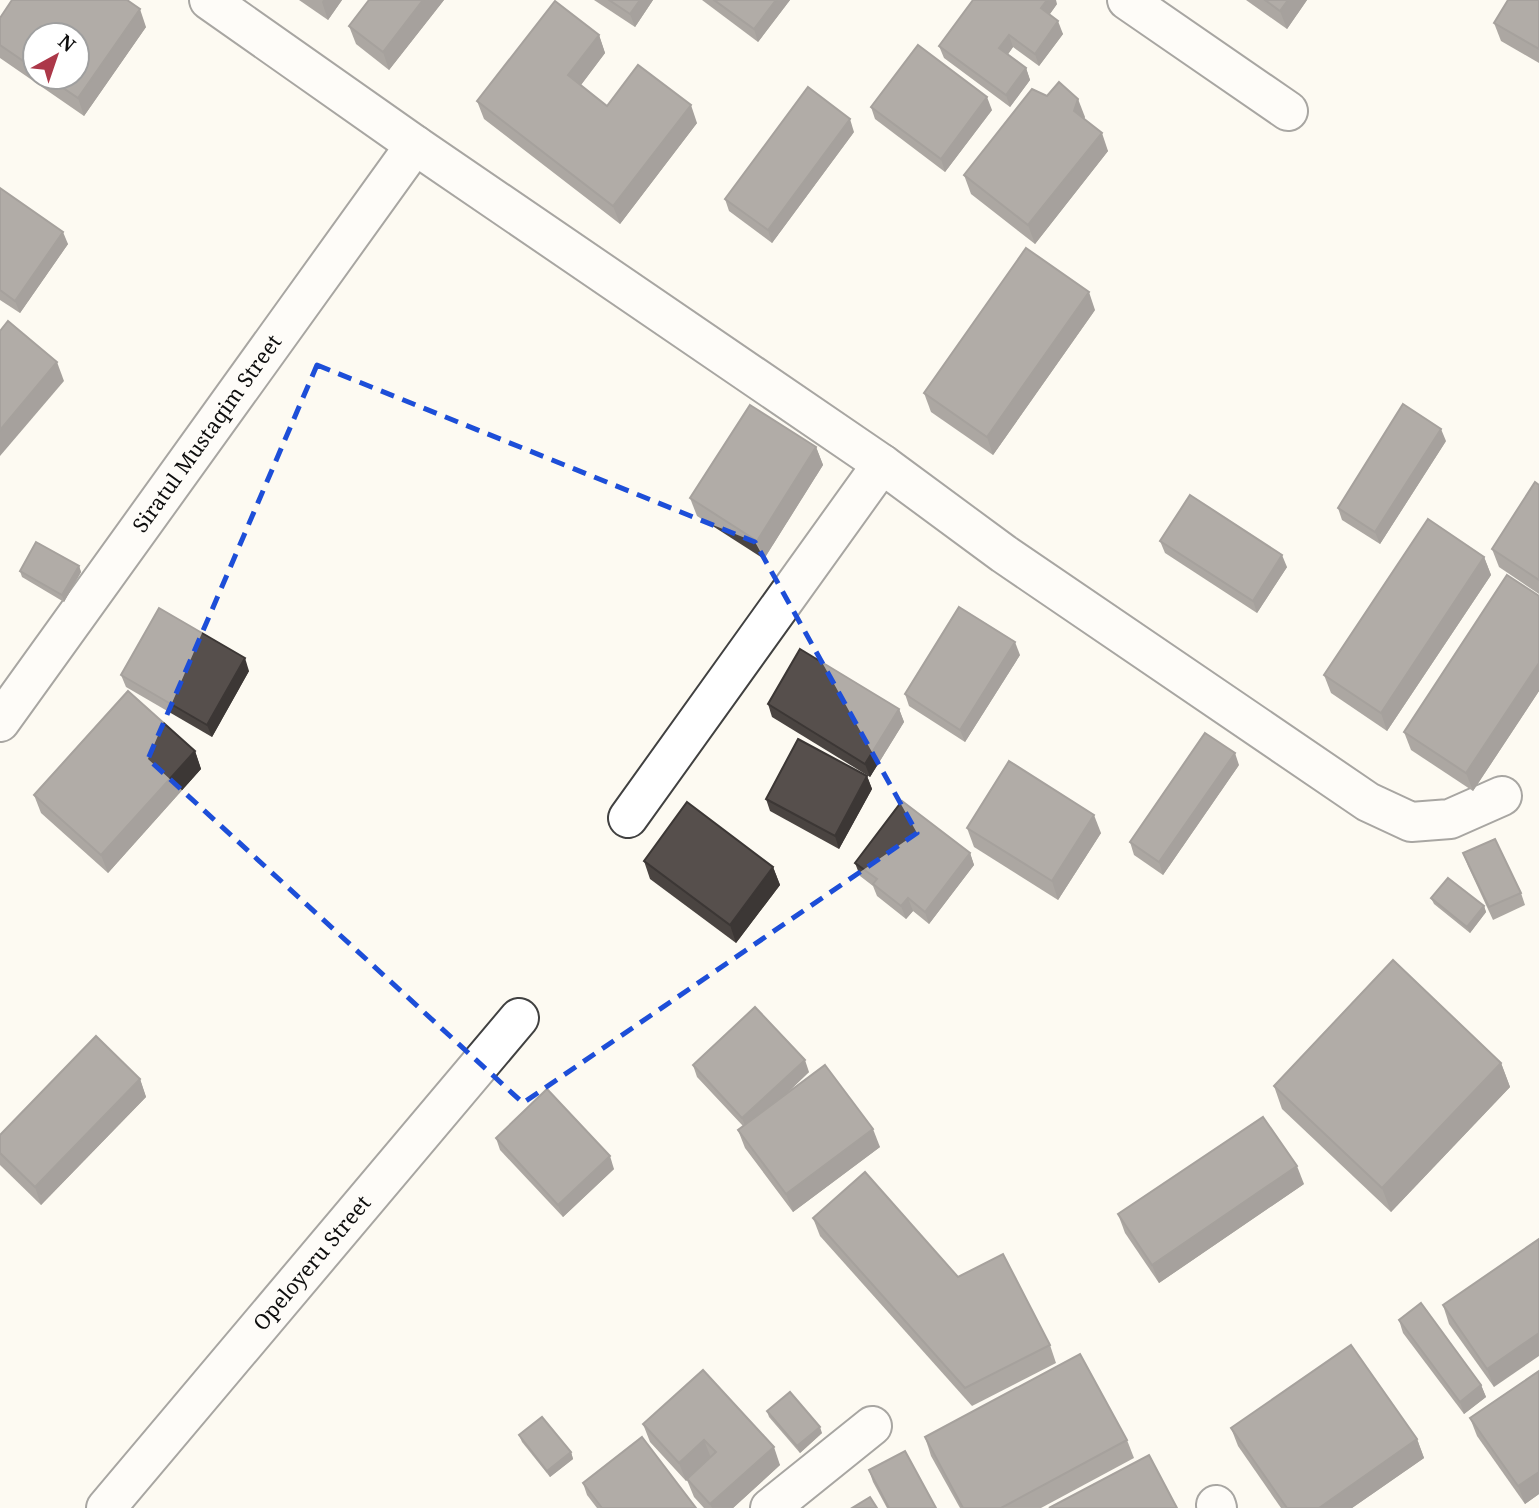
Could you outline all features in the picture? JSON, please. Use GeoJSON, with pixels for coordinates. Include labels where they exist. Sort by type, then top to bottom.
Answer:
{"type":"FeatureCollection","features":[{"type":"Feature","properties":{"kind":"street"},"geometry":{"type":"LineString","coordinates":[[209,0],[415,145],[882,464],[1004,554],[1368,802],[1411,822],[1450,819],[1502,796]]}},
{"type":"Feature","properties":{"kind":"street"},"geometry":{"type":"LineString","coordinates":[[1127,0],[1288,111]]}},
{"type":"Feature","properties":{"kind":"street","name":"Siratul Mustaqim Street"},"geometry":{"type":"LineString","coordinates":[[0,722],[415,145]]}},
{"type":"Feature","properties":{"kind":"street"},"geometry":{"type":"LineString","coordinates":[[628,818],[882,464]]}},
{"type":"Feature","properties":{"kind":"street","name":"Opeloyeru Street"},"geometry":{"type":"LineString","coordinates":[[106,1508],[519,1018]]}},
{"type":"Feature","properties":{"kind":"street"},"geometry":{"type":"LineString","coordinates":[[770,1508],[872,1426]]}},
{"type":"Feature","properties":{"kind":"highlighted area"},"geometry":{"type":"Polygon","coordinates":[[[317,365],[755,542],[917,833],[523,1103],[148,759],[317,365]]]}},
{"type":"Feature","properties":{"kind":"building"},"geometry":{"type":"Polygon","coordinates":[[[12,0],[127,0],[140,9],[91,79],[91,21],[21,21],[21,59],[0,45],[0,18],[12,0]]]}},
{"type":"Feature","properties":{"kind":"building"},"geometry":{"type":"Polygon","coordinates":[[[369,0],[423,0],[383,52],[349,26],[369,0]]]}},
{"type":"Feature","properties":{"kind":"building"},"geometry":{"type":"Polygon","coordinates":[[[609,0],[640,0],[630,14],[609,0]]]}},
{"type":"Feature","properties":{"kind":"building"},"geometry":{"type":"Polygon","coordinates":[[[714,0],[776,0],[754,29],[714,0]]]}},
{"type":"Feature","properties":{"kind":"building"},"geometry":{"type":"Polygon","coordinates":[[[973,0],[1047,0],[1041,8],[1058,21],[1035,54],[1009,35],[999,48],[1026,68],[1006,95],[939,46],[973,0]]]}},
{"type":"Feature","properties":{"kind":"building"},"geometry":{"type":"Polygon","coordinates":[[[1265,0],[1288,0],[1280,11],[1265,0]]]}},
{"type":"Feature","properties":{"kind":"building"},"geometry":{"type":"Polygon","coordinates":[[[1508,0],[1539,0],[1539,49],[1494,23],[1508,0]]]}},
{"type":"Feature","properties":{"kind":"building"},"geometry":{"type":"Polygon","coordinates":[[[555,1],[599,35],[568,75],[607,106],[638,65],[691,105],[613,206],[477,101],[555,1]]]}},
{"type":"Feature","properties":{"kind":"building"},"geometry":{"type":"Polygon","coordinates":[[[918,45],[987,97],[941,159],[871,107],[918,45]]]}},
{"type":"Feature","properties":{"kind":"building"},"geometry":{"type":"Polygon","coordinates":[[[1059,82],[1078,99],[1074,111],[1102,133],[1028,225],[964,175],[1032,89],[1047,96],[1059,82]]]}},
{"type":"Feature","properties":{"kind":"building"},"geometry":{"type":"Polygon","coordinates":[[[808,87],[850,119],[768,230],[725,199],[808,87]]]}},
{"type":"Feature","properties":{"kind":"building"},"geometry":{"type":"Polygon","coordinates":[[[68,91],[83,91],[78,98],[68,91]]]}},
{"type":"Feature","properties":{"kind":"building"},"geometry":{"type":"Polygon","coordinates":[[[0,188],[63,232],[15,301],[0,290],[0,188]]]}},
{"type":"Feature","properties":{"kind":"building"},"geometry":{"type":"Polygon","coordinates":[[[1026,248],[1089,292],[987,437],[924,393],[1026,248]]]}},
{"type":"Feature","properties":{"kind":"building"},"geometry":{"type":"Polygon","coordinates":[[[8,321],[57,362],[0,430],[0,331],[8,321]]]}},
{"type":"Feature","properties":{"kind":"building"},"geometry":{"type":"Polygon","coordinates":[[[1403,404],[1441,429],[1375,532],[1338,508],[1403,404]]]}},
{"type":"Feature","properties":{"kind":"building"},"geometry":{"type":"Polygon","coordinates":[[[750,405],[816,447],[757,541],[690,498],[750,405]]]}},
{"type":"Feature","properties":{"kind":"building"},"geometry":{"type":"Polygon","coordinates":[[[1535,482],[1539,485],[1539,580],[1492,549],[1535,482]]]}},
{"type":"Feature","properties":{"kind":"building"},"geometry":{"type":"Polygon","coordinates":[[[1190,495],[1282,555],[1253,601],[1160,541],[1190,495]]]}},
{"type":"Feature","properties":{"kind":"building"},"geometry":{"type":"Polygon","coordinates":[[[1428,519],[1484,557],[1381,713],[1324,675],[1428,519]]]}},
{"type":"Feature","properties":{"kind":"building"},"geometry":{"type":"Polygon","coordinates":[[[36,542],[79,566],[62,595],[20,571],[36,542]]]}},
{"type":"Feature","properties":{"kind":"building"},"geometry":{"type":"Polygon","coordinates":[[[1507,575],[1539,596],[1539,663],[1466,773],[1404,732],[1507,575]]]}},
{"type":"Feature","properties":{"kind":"building"},"geometry":{"type":"Polygon","coordinates":[[[959,607],[1015,642],[960,730],[905,694],[959,607]]]}},
{"type":"Feature","properties":{"kind":"building"},"geometry":{"type":"Polygon","coordinates":[[[159,608],[245,658],[207,725],[121,675],[159,608]]]}},
{"type":"Feature","properties":{"kind":"building"},"geometry":{"type":"Polygon","coordinates":[[[800,649],[899,709],[865,764],[768,704],[800,649]]]}},
{"type":"Feature","properties":{"kind":"building"},"geometry":{"type":"Polygon","coordinates":[[[128,691],[195,751],[101,855],[34,795],[128,691]]]}},
{"type":"Feature","properties":{"kind":"building"},"geometry":{"type":"Polygon","coordinates":[[[1205,733],[1235,753],[1159,862],[1130,842],[1205,733]]]}},
{"type":"Feature","properties":{"kind":"building"},"geometry":{"type":"Polygon","coordinates":[[[798,739],[867,776],[835,836],[766,799],[798,739]]]}},
{"type":"Feature","properties":{"kind":"building"},"geometry":{"type":"Polygon","coordinates":[[[1009,761],[1094,815],[1052,881],[967,828],[1009,761]]]}},
{"type":"Feature","properties":{"kind":"building"},"geometry":{"type":"Polygon","coordinates":[[[902,801],[970,853],[925,912],[908,898],[901,906],[873,884],[877,879],[855,863],[902,801]]]}},
{"type":"Feature","properties":{"kind":"building"},"geometry":{"type":"Polygon","coordinates":[[[687,802],[773,867],[730,925],[644,861],[687,802]]]}},
{"type":"Feature","properties":{"kind":"building"},"geometry":{"type":"Polygon","coordinates":[[[1495,839],[1521,893],[1489,907],[1463,853],[1495,839]]]}},
{"type":"Feature","properties":{"kind":"building"},"geometry":{"type":"Polygon","coordinates":[[[1448,878],[1484,906],[1467,927],[1431,898],[1448,878]]]}},
{"type":"Feature","properties":{"kind":"building"},"geometry":{"type":"Polygon","coordinates":[[[1393,960],[1501,1063],[1382,1188],[1274,1086],[1393,960]]]}},
{"type":"Feature","properties":{"kind":"building"},"geometry":{"type":"Polygon","coordinates":[[[755,1007],[805,1060],[742,1118],[693,1065],[755,1007]]]}},
{"type":"Feature","properties":{"kind":"building"},"geometry":{"type":"Polygon","coordinates":[[[96,1036],[140,1079],[35,1187],[0,1153],[0,1135],[96,1036]]]}},
{"type":"Feature","properties":{"kind":"building"},"geometry":{"type":"Polygon","coordinates":[[[825,1065],[873,1129],[786,1194],[738,1130],[825,1065]]]}},
{"type":"Feature","properties":{"kind":"building"},"geometry":{"type":"Polygon","coordinates":[[[547,1089],[610,1156],[558,1205],[496,1138],[547,1089]]]}},
{"type":"Feature","properties":{"kind":"building"},"geometry":{"type":"Polygon","coordinates":[[[1263,1117],[1297,1166],[1152,1265],[1118,1214],[1263,1117]]]}},
{"type":"Feature","properties":{"kind":"building"},"geometry":{"type":"Polygon","coordinates":[[[865,1172],[958,1277],[1003,1254],[1050,1345],[965,1388],[813,1218],[865,1172]]]}},
{"type":"Feature","properties":{"kind":"building"},"geometry":{"type":"Polygon","coordinates":[[[1539,1239],[1539,1333],[1487,1369],[1443,1305],[1539,1239]]]}},
{"type":"Feature","properties":{"kind":"building"},"geometry":{"type":"Polygon","coordinates":[[[1421,1303],[1481,1385],[1460,1402],[1399,1320],[1421,1303]]]}},
{"type":"Feature","properties":{"kind":"building"},"geometry":{"type":"Polygon","coordinates":[[[1351,1345],[1417,1439],[1319,1508],[1287,1508],[1231,1428],[1351,1345]]]}},
{"type":"Feature","properties":{"kind":"building"},"geometry":{"type":"Polygon","coordinates":[[[1080,1354],[1127,1440],[1001,1508],[963,1508],[925,1437],[1080,1354]]]}},
{"type":"Feature","properties":{"kind":"building"},"geometry":{"type":"Polygon","coordinates":[[[703,1370],[774,1447],[710,1504],[687,1479],[716,1452],[704,1440],[679,1463],[643,1424],[703,1370]]]}},
{"type":"Feature","properties":{"kind":"building"},"geometry":{"type":"Polygon","coordinates":[[[1539,1371],[1539,1472],[1518,1486],[1470,1418],[1539,1371]]]}},
{"type":"Feature","properties":{"kind":"building"},"geometry":{"type":"Polygon","coordinates":[[[790,1392],[820,1427],[797,1446],[767,1411],[790,1392]]]}},
{"type":"Feature","properties":{"kind":"building"},"geometry":{"type":"Polygon","coordinates":[[[542,1417],[571,1452],[547,1471],[519,1435],[542,1417]]]}},
{"type":"Feature","properties":{"kind":"building"},"geometry":{"type":"Polygon","coordinates":[[[642,1437],[696,1508],[602,1508],[583,1483],[642,1437]]]}},
{"type":"Feature","properties":{"kind":"building"},"geometry":{"type":"Polygon","coordinates":[[[905,1451],[936,1508],[889,1508],[869,1470],[905,1451]]]}},
{"type":"Feature","properties":{"kind":"building"},"geometry":{"type":"Polygon","coordinates":[[[1149,1455],[1177,1508],[1049,1508],[1149,1455]]]}},
{"type":"Feature","properties":{"kind":"building"},"geometry":{"type":"Polygon","coordinates":[[[870,1497],[877,1508],[852,1508],[870,1497]]]}}]}
